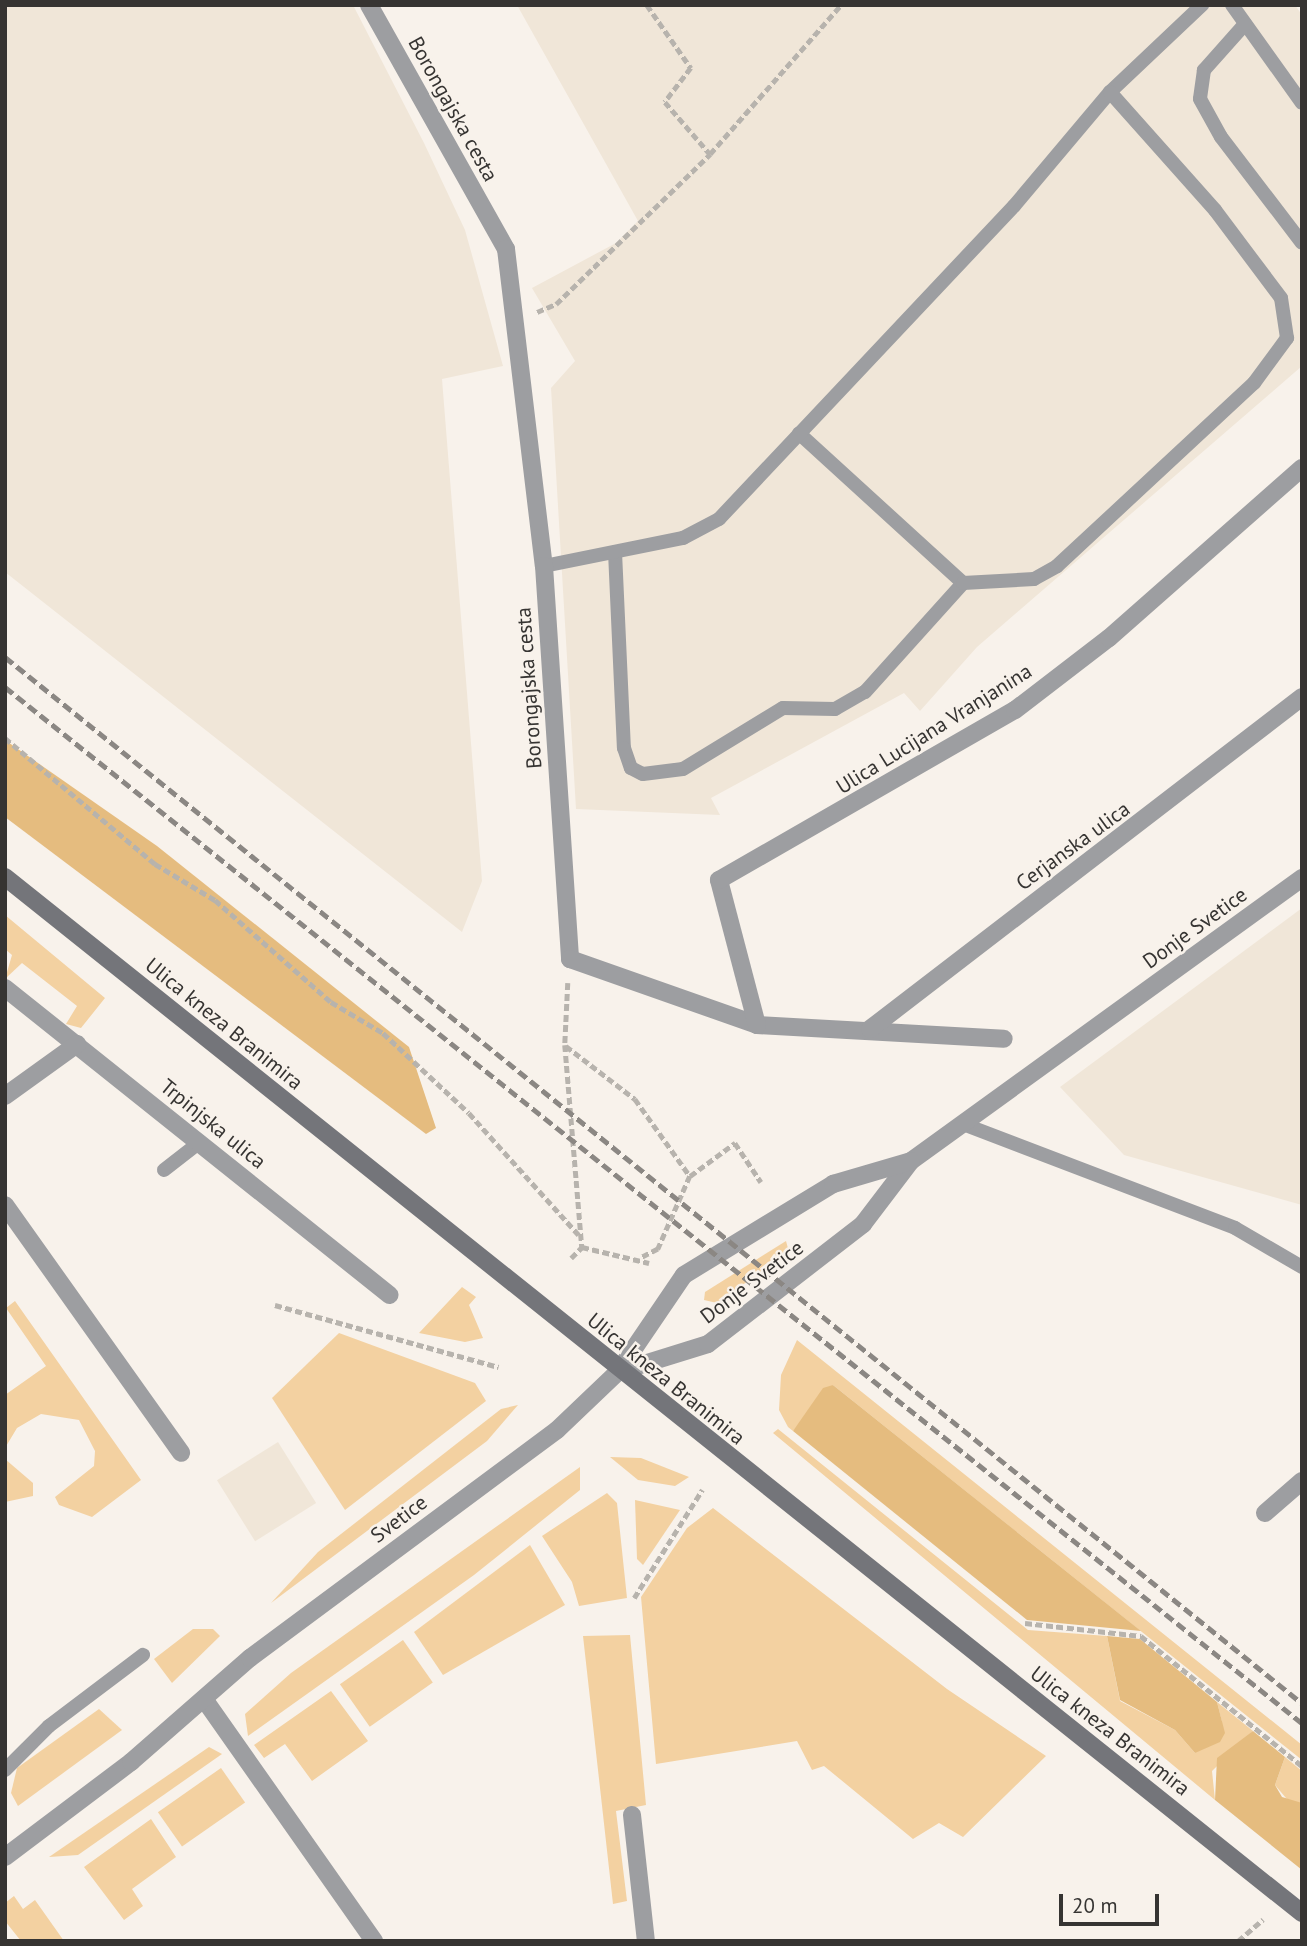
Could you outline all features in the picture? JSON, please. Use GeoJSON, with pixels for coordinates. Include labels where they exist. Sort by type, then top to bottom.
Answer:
{"type":"FeatureCollection","features":[{"type":"Feature","properties":{"kind":"main road","name":"Ulica kneza Branimira"},"geometry":{"type":"LineString","coordinates":[[5,877],[618,1372],[1302,1913]]}},
{"type":"Feature","properties":{"kind":"street","name":"Borongajska cesta"},"geometry":{"type":"LineString","coordinates":[[369,5],[506,249],[517,321],[544,566],[570,959],[757,1025],[870,1029],[1004,1039]]}},
{"type":"Feature","properties":{"kind":"street","name":"Ulica Lucijana Vranjanina"},"geometry":{"type":"LineString","coordinates":[[757,1025],[719,880],[1015,710],[1109,638],[1302,468]]}},
{"type":"Feature","properties":{"kind":"street","name":"Cerjanska ulica"},"geometry":{"type":"LineString","coordinates":[[870,1029],[1302,697]]}},
{"type":"Feature","properties":{"kind":"street","name":"Donje Svetice"},"geometry":{"type":"LineString","coordinates":[[618,1372],[708,1344],[863,1224],[911,1161],[1302,878]]}},
{"type":"Feature","properties":{"kind":"street","name":"Trpinjska ulica"},"geometry":{"type":"LineString","coordinates":[[5,988],[390,1295]]}},
{"type":"Feature","properties":{"kind":"street"},"geometry":{"type":"LineString","coordinates":[[5,1096],[77,1044]]}},
{"type":"Feature","properties":{"kind":"street","name":"Donje Svetice"},"geometry":{"type":"LineString","coordinates":[[618,1372],[684,1275],[833,1184],[911,1161]]}},
{"type":"Feature","properties":{"kind":"street"},"geometry":{"type":"LineString","coordinates":[[5,1205],[181,1453]]}},
{"type":"Feature","properties":{"kind":"street","name":"Svetice"},"geometry":{"type":"LineString","coordinates":[[5,1857],[204,1699],[557,1430],[618,1372]]}},
{"type":"Feature","properties":{"kind":"street"},"geometry":{"type":"LineString","coordinates":[[1265,1513],[1302,1481]]}},
{"type":"Feature","properties":{"kind":"street"},"geometry":{"type":"LineString","coordinates":[[204,1699],[374,1941]]}},
{"type":"Feature","properties":{"kind":"street"},"geometry":{"type":"LineString","coordinates":[[632,1815],[646,1941]]}},
{"type":"Feature","properties":{"kind":"lane"},"geometry":{"type":"LineString","coordinates":[[544,566],[703,530],[1014,206],[1110,92],[1202,5]]}},
{"type":"Feature","properties":{"kind":"lane"},"geometry":{"type":"LineString","coordinates":[[1232,5],[1302,103]]}},
{"type":"Feature","properties":{"kind":"lane"},"geometry":{"type":"LineString","coordinates":[[1245,24],[1204,70],[1200,99],[1221,137],[1302,243]]}},
{"type":"Feature","properties":{"kind":"lane"},"geometry":{"type":"LineString","coordinates":[[615,552],[625,762],[643,774],[683,769],[783,708],[844,706],[865,692],[963,583],[1034,579],[1057,566],[1254,383],[1287,338],[1281,298],[1258,266],[1110,92]]}},
{"type":"Feature","properties":{"kind":"lane"},"geometry":{"type":"LineString","coordinates":[[799,433],[963,583]]}},
{"type":"Feature","properties":{"kind":"lane"},"geometry":{"type":"LineString","coordinates":[[963,1124],[1235,1228],[1302,1267]]}},
{"type":"Feature","properties":{"kind":"lane"},"geometry":{"type":"LineString","coordinates":[[164,1170],[200,1142]]}},
{"type":"Feature","properties":{"kind":"lane"},"geometry":{"type":"LineString","coordinates":[[5,1770],[49,1726],[143,1655]]}},
{"type":"Feature","properties":{"kind":"path"},"geometry":{"type":"LineString","coordinates":[[647,5],[691,68],[665,102],[710,154]]}},
{"type":"Feature","properties":{"kind":"path"},"geometry":{"type":"LineString","coordinates":[[517,321],[556,304],[710,154],[841,5]]}},
{"type":"Feature","properties":{"kind":"path"},"geometry":{"type":"LineString","coordinates":[[5,738],[155,864],[215,900],[331,1002],[383,1033],[469,1113],[579,1235]]}},
{"type":"Feature","properties":{"kind":"path"},"geometry":{"type":"LineString","coordinates":[[567,993],[565,1045],[582,1247]]}},
{"type":"Feature","properties":{"kind":"path"},"geometry":{"type":"LineString","coordinates":[[565,1045],[635,1100],[690,1176]]}},
{"type":"Feature","properties":{"kind":"path"},"geometry":{"type":"LineString","coordinates":[[642,1257],[658,1249],[690,1176],[735,1143],[761,1182]]}},
{"type":"Feature","properties":{"kind":"path"},"geometry":{"type":"LineString","coordinates":[[582,1247],[642,1257],[649,1263]]}},
{"type":"Feature","properties":{"kind":"path"},"geometry":{"type":"LineString","coordinates":[[571,1258],[582,1247]]}},
{"type":"Feature","properties":{"kind":"path"},"geometry":{"type":"LineString","coordinates":[[275,1305],[499,1367]]}},
{"type":"Feature","properties":{"kind":"path"},"geometry":{"type":"LineString","coordinates":[[634,1598],[702,1490]]}},
{"type":"Feature","properties":{"kind":"path"},"geometry":{"type":"LineString","coordinates":[[1025,1623],[1141,1636],[1302,1766]]}},
{"type":"Feature","properties":{"kind":"path"},"geometry":{"type":"LineString","coordinates":[[1238,1941],[1264,1919]]}},
{"type":"Feature","properties":{"kind":"shaded area"},"geometry":{"type":"Polygon","coordinates":[[[5,5],[353,5],[424,143],[465,230],[503,366],[442,379],[482,881],[462,932],[5,572],[5,5]]]}},
{"type":"Feature","properties":{"kind":"shaded area"},"geometry":{"type":"Polygon","coordinates":[[[517,5],[1295,5],[1302,15],[1302,366],[977,647],[920,711],[904,693],[711,798],[720,815],[576,809],[551,388],[575,361],[532,288],[616,243],[638,221],[517,5]]]}},
{"type":"Feature","properties":{"kind":"shaded area"},"geometry":{"type":"Polygon","coordinates":[[[5,740],[157,846],[409,1047],[436,1128],[426,1134],[5,817],[5,740]]]}},
{"type":"Feature","properties":{"kind":"shaded area"},"geometry":{"type":"Polygon","coordinates":[[[1302,908],[1302,1205],[1124,1155],[1060,1087],[1302,908]]]}},
{"type":"Feature","properties":{"kind":"shaded area"},"geometry":{"type":"Polygon","coordinates":[[[5,915],[105,998],[81,1028],[66,1024],[77,1006],[22,963],[5,979],[12,955],[5,949],[5,915]]]}},
{"type":"Feature","properties":{"kind":"shaded area"},"geometry":{"type":"Polygon","coordinates":[[[786,1241],[789,1252],[717,1303],[704,1300],[705,1292],[786,1241]]]}},
{"type":"Feature","properties":{"kind":"shaded area"},"geometry":{"type":"Polygon","coordinates":[[[462,1287],[476,1297],[469,1305],[483,1338],[465,1342],[419,1333],[462,1287]]]}},
{"type":"Feature","properties":{"kind":"shaded area"},"geometry":{"type":"Polygon","coordinates":[[[15,1301],[141,1480],[92,1517],[59,1505],[55,1497],[94,1466],[95,1451],[79,1420],[41,1414],[17,1428],[5,1448],[5,1395],[46,1366],[6,1308],[15,1301]]]}},
{"type":"Feature","properties":{"kind":"shaded area"},"geometry":{"type":"Polygon","coordinates":[[[339,1333],[475,1383],[486,1401],[345,1510],[272,1398],[339,1333]]]}},
{"type":"Feature","properties":{"kind":"shaded area"},"geometry":{"type":"Polygon","coordinates":[[[797,1340],[1302,1745],[1302,1760],[833,1385],[793,1431],[788,1427],[779,1410],[781,1375],[797,1340]]]}},
{"type":"Feature","properties":{"kind":"shaded area"},"geometry":{"type":"Polygon","coordinates":[[[833,1385],[1141,1631],[1027,1620],[793,1431],[823,1388],[833,1385]]]}},
{"type":"Feature","properties":{"kind":"shaded area"},"geometry":{"type":"Polygon","coordinates":[[[518,1405],[487,1441],[271,1603],[318,1552],[501,1409],[518,1405]]]}},
{"type":"Feature","properties":{"kind":"shaded area"},"geometry":{"type":"Polygon","coordinates":[[[778,1429],[1028,1630],[1107,1636],[1120,1701],[1175,1730],[1195,1753],[1222,1722],[1217,1702],[1253,1731],[1212,1771],[1215,1800],[773,1433],[778,1429]]]}},
{"type":"Feature","properties":{"kind":"shaded area"},"geometry":{"type":"Polygon","coordinates":[[[278,1442],[316,1503],[255,1541],[217,1480],[278,1442]]]}},
{"type":"Feature","properties":{"kind":"shaded area"},"geometry":{"type":"Polygon","coordinates":[[[610,1457],[641,1458],[689,1477],[675,1486],[638,1480],[610,1457]]]}},
{"type":"Feature","properties":{"kind":"shaded area"},"geometry":{"type":"Polygon","coordinates":[[[5,1459],[33,1483],[33,1496],[5,1502],[5,1459]]]}},
{"type":"Feature","properties":{"kind":"shaded area"},"geometry":{"type":"Polygon","coordinates":[[[580,1467],[580,1490],[474,1575],[248,1736],[245,1714],[291,1673],[580,1467]]]}},
{"type":"Feature","properties":{"kind":"shaded area"},"geometry":{"type":"Polygon","coordinates":[[[607,1493],[617,1503],[627,1598],[579,1606],[572,1582],[542,1536],[607,1493]]]}},
{"type":"Feature","properties":{"kind":"shaded area"},"geometry":{"type":"Polygon","coordinates":[[[635,1500],[680,1510],[643,1565],[637,1559],[635,1500]]]}},
{"type":"Feature","properties":{"kind":"shaded area"},"geometry":{"type":"Polygon","coordinates":[[[713,1508],[947,1689],[1046,1756],[963,1837],[939,1823],[913,1839],[824,1766],[812,1770],[797,1741],[656,1764],[641,1597],[687,1528],[713,1508]]]}},
{"type":"Feature","properties":{"kind":"shaded area"},"geometry":{"type":"Polygon","coordinates":[[[530,1545],[565,1605],[443,1675],[414,1632],[530,1545]]]}},
{"type":"Feature","properties":{"kind":"shaded area"},"geometry":{"type":"Polygon","coordinates":[[[193,1629],[213,1629],[220,1636],[172,1683],[154,1659],[193,1629]]]}},
{"type":"Feature","properties":{"kind":"shaded area"},"geometry":{"type":"Polygon","coordinates":[[[630,1635],[646,1805],[616,1811],[627,1901],[613,1904],[583,1636],[630,1635]]]}},
{"type":"Feature","properties":{"kind":"shaded area"},"geometry":{"type":"Polygon","coordinates":[[[1107,1636],[1140,1639],[1217,1702],[1225,1733],[1220,1742],[1195,1753],[1175,1730],[1120,1700],[1107,1636]]]}},
{"type":"Feature","properties":{"kind":"shaded area"},"geometry":{"type":"Polygon","coordinates":[[[403,1640],[433,1683],[370,1727],[340,1684],[403,1640]]]}},
{"type":"Feature","properties":{"kind":"shaded area"},"geometry":{"type":"Polygon","coordinates":[[[331,1691],[368,1741],[312,1781],[285,1744],[264,1758],[254,1745],[331,1691]]]}},
{"type":"Feature","properties":{"kind":"shaded area"},"geometry":{"type":"Polygon","coordinates":[[[99,1709],[122,1730],[18,1806],[11,1793],[17,1768],[99,1709]]]}},
{"type":"Feature","properties":{"kind":"shaded area"},"geometry":{"type":"Polygon","coordinates":[[[1253,1731],[1285,1757],[1275,1785],[1282,1797],[1302,1803],[1302,1870],[1215,1800],[1217,1758],[1253,1731]]]}},
{"type":"Feature","properties":{"kind":"shaded area"},"geometry":{"type":"Polygon","coordinates":[[[209,1747],[222,1754],[78,1855],[49,1857],[209,1747]]]}},
{"type":"Feature","properties":{"kind":"shaded area"},"geometry":{"type":"Polygon","coordinates":[[[1285,1757],[1302,1771],[1302,1803],[1291,1804],[1275,1785],[1285,1757]]]}},
{"type":"Feature","properties":{"kind":"shaded area"},"geometry":{"type":"Polygon","coordinates":[[[221,1768],[245,1802],[182,1847],[158,1812],[221,1768]]]}},
{"type":"Feature","properties":{"kind":"shaded area"},"geometry":{"type":"Polygon","coordinates":[[[151,1819],[176,1857],[132,1889],[143,1906],[124,1920],[84,1867],[151,1819]]]}},
{"type":"Feature","properties":{"kind":"shaded area"},"geometry":{"type":"Polygon","coordinates":[[[14,1896],[23,1909],[35,1900],[64,1941],[21,1941],[5,1921],[5,1903],[14,1896]]]}},
{"type":"Feature","properties":{"kind":"railway"},"geometry":{"type":"LineString","coordinates":[[5,657],[1302,1703]]}},
{"type":"Feature","properties":{"kind":"railway"},"geometry":{"type":"LineString","coordinates":[[5,687],[1302,1723]]}}]}
